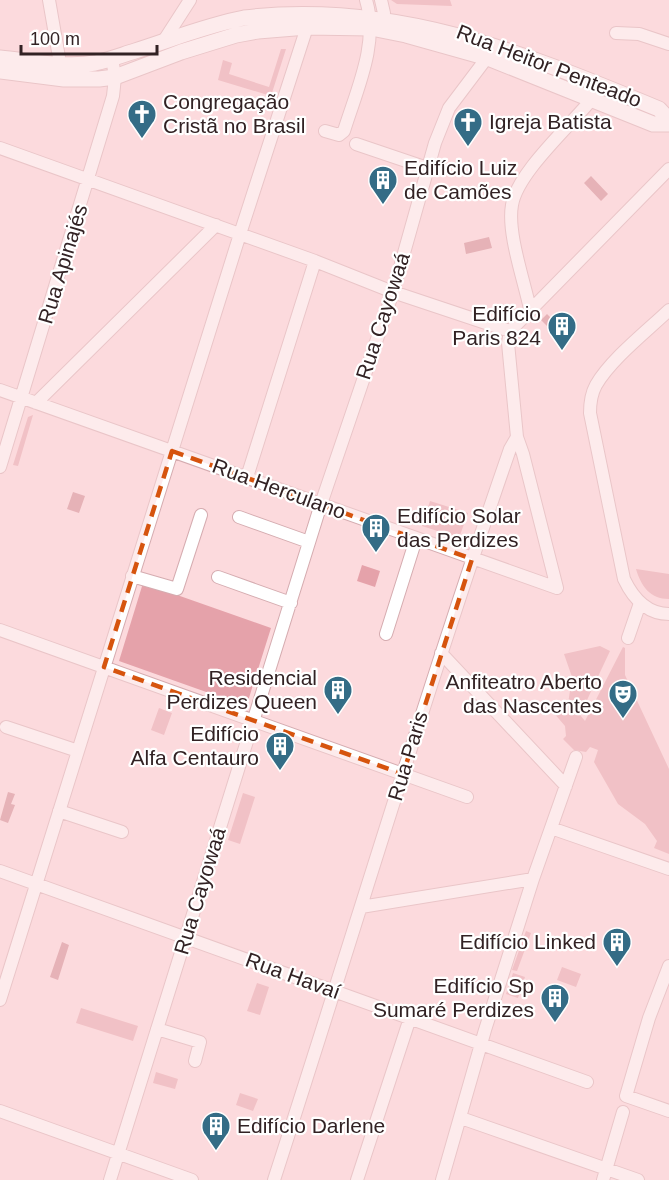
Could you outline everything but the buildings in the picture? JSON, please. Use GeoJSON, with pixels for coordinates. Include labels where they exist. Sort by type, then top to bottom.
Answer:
{"type":"FeatureCollection","features":[{"type":"Feature","properties":{"kind":"main road","name":"Rua Heitor Penteado"},"geometry":{"type":"LineString","coordinates":[[0,58],[92,63],[243,18],[284,12],[375,6],[498,42],[659,109],[669,122]]}},
{"type":"Feature","properties":{"kind":"main road","name":"Rua Heitor Penteado"},"geometry":{"type":"LineString","coordinates":[[0,71],[64,79],[99,79],[115,77],[181,52],[236,35],[307,27],[371,28],[406,35],[488,58],[653,124],[669,122]]}},
{"type":"Feature","properties":{"kind":"main road"},"geometry":{"type":"LineString","coordinates":[[181,52],[191,45],[192,33]]}},
{"type":"Feature","properties":{"kind":"main road"},"geometry":{"type":"LineString","coordinates":[[115,77],[118,67],[145,56],[160,43]]}},
{"type":"Feature","properties":{"kind":"street"},"geometry":{"type":"LineString","coordinates":[[49,0],[60,63]]}},
{"type":"Feature","properties":{"kind":"street"},"geometry":{"type":"LineString","coordinates":[[188,6],[192,33]]}},
{"type":"Feature","properties":{"kind":"street"},"geometry":{"type":"LineString","coordinates":[[160,43],[188,6]]}},
{"type":"Feature","properties":{"kind":"street"},"geometry":{"type":"LineString","coordinates":[[325,131],[339,135],[344,133],[370,40],[375,6]]}},
{"type":"Feature","properties":{"kind":"street"},"geometry":{"type":"LineString","coordinates":[[0,1000],[307,27]]}},
{"type":"Feature","properties":{"kind":"street"},"geometry":{"type":"LineString","coordinates":[[616,33],[639,34],[669,44]]}},
{"type":"Feature","properties":{"kind":"street","name":"Rua Cayowaá"},"geometry":{"type":"LineString","coordinates":[[110,1180],[321,504],[393,292],[427,168],[443,120],[449,108],[498,42]]}},
{"type":"Feature","properties":{"kind":"street","name":"Rua Apinajés"},"geometry":{"type":"LineString","coordinates":[[0,467],[113,96],[115,77],[112,58]]}},
{"type":"Feature","properties":{"kind":"street"},"geometry":{"type":"LineString","coordinates":[[530,309],[512,230],[512,203],[524,175],[591,100]]}},
{"type":"Feature","properties":{"kind":"street"},"geometry":{"type":"LineString","coordinates":[[356,144],[427,168]]}},
{"type":"Feature","properties":{"kind":"street"},"geometry":{"type":"LineString","coordinates":[[0,148],[315,261],[393,292],[510,331],[669,169]]}},
{"type":"Feature","properties":{"kind":"street"},"geometry":{"type":"LineString","coordinates":[[36,403],[216,225]]}},
{"type":"Feature","properties":{"kind":"street"},"geometry":{"type":"LineString","coordinates":[[247,477],[315,261]]}},
{"type":"Feature","properties":{"kind":"street"},"geometry":{"type":"LineString","coordinates":[[669,310],[609,369],[597,383],[590,402],[592,429],[621,565],[629,590],[640,603],[656,612],[669,614]]}},
{"type":"Feature","properties":{"kind":"street","name":"Rua Paris"},"geometry":{"type":"LineString","coordinates":[[274,1180],[441,653],[510,449],[517,437],[508,343],[510,331]]}},
{"type":"Feature","properties":{"kind":"street","name":"Rua Herculano"},"geometry":{"type":"LineString","coordinates":[[0,390],[557,588],[517,437]]}},
{"type":"Feature","properties":{"kind":"street"},"geometry":{"type":"LineString","coordinates":[[132,576],[177,589],[201,515]]}},
{"type":"Feature","properties":{"kind":"street"},"geometry":{"type":"LineString","coordinates":[[239,517],[309,542]]}},
{"type":"Feature","properties":{"kind":"street"},"geometry":{"type":"LineString","coordinates":[[386,634],[416,539]]}},
{"type":"Feature","properties":{"kind":"street"},"geometry":{"type":"LineString","coordinates":[[218,577],[291,603]]}},
{"type":"Feature","properties":{"kind":"street"},"geometry":{"type":"LineString","coordinates":[[628,638],[640,603]]}},
{"type":"Feature","properties":{"kind":"street"},"geometry":{"type":"LineString","coordinates":[[0,630],[467,797]]}},
{"type":"Feature","properties":{"kind":"street"},"geometry":{"type":"LineString","coordinates":[[441,653],[566,786]]}},
{"type":"Feature","properties":{"kind":"street"},"geometry":{"type":"LineString","coordinates":[[6,727],[78,751]]}},
{"type":"Feature","properties":{"kind":"street"},"geometry":{"type":"LineString","coordinates":[[442,1180],[532,879],[576,757]]}},
{"type":"Feature","properties":{"kind":"street"},"geometry":{"type":"LineString","coordinates":[[59,811],[122,831]]}},
{"type":"Feature","properties":{"kind":"street"},"geometry":{"type":"LineString","coordinates":[[550,828],[669,869]]}},
{"type":"Feature","properties":{"kind":"street","name":"Rua Havaí"},"geometry":{"type":"LineString","coordinates":[[0,871],[587,1082]]}},
{"type":"Feature","properties":{"kind":"street"},"geometry":{"type":"LineString","coordinates":[[361,907],[532,879]]}},
{"type":"Feature","properties":{"kind":"street"},"geometry":{"type":"LineString","coordinates":[[669,966],[649,1018],[626,1096],[669,1111]]}},
{"type":"Feature","properties":{"kind":"street"},"geometry":{"type":"LineString","coordinates":[[357,1180],[410,1018]]}},
{"type":"Feature","properties":{"kind":"street"},"geometry":{"type":"LineString","coordinates":[[157,1029],[200,1042],[195,1061]]}},
{"type":"Feature","properties":{"kind":"street"},"geometry":{"type":"LineString","coordinates":[[0,1111],[192,1180]]}},
{"type":"Feature","properties":{"kind":"street"},"geometry":{"type":"LineString","coordinates":[[605,1175],[622,1112]]}},
{"type":"Feature","properties":{"kind":"street"},"geometry":{"type":"LineString","coordinates":[[461,1118],[605,1175],[638,1180]]}},
{"type":"Feature","properties":{"kind":"highlighted area"},"geometry":{"type":"Polygon","coordinates":[[[172,451],[472,559],[403,774],[104,667],[172,451]]]}},
{"type":"Feature","properties":{"kind":"shaded area"},"geometry":{"type":"Polygon","coordinates":[[[391,0],[450,0],[452,6],[397,4],[391,0]]]}},
{"type":"Feature","properties":{"kind":"shaded area"},"geometry":{"type":"Polygon","coordinates":[[[281,49],[286,49],[271,96],[218,80],[223,60],[232,63],[229,74],[269,87],[281,49]]]}},
{"type":"Feature","properties":{"kind":"shaded area"},"geometry":{"type":"Polygon","coordinates":[[[591,176],[608,194],[601,201],[584,183],[591,176]]]}},
{"type":"Feature","properties":{"kind":"shaded area"},"geometry":{"type":"Polygon","coordinates":[[[489,237],[492,248],[466,254],[464,243],[489,237]]]}},
{"type":"Feature","properties":{"kind":"shaded area"},"geometry":{"type":"Polygon","coordinates":[[[547,314],[570,337],[564,343],[541,320],[547,314]]]}},
{"type":"Feature","properties":{"kind":"shaded area"},"geometry":{"type":"Polygon","coordinates":[[[33,415],[18,466],[13,465],[28,417],[33,415]]]}},
{"type":"Feature","properties":{"kind":"shaded area"},"geometry":{"type":"Polygon","coordinates":[[[73,492],[85,496],[79,513],[67,509],[73,492]]]}},
{"type":"Feature","properties":{"kind":"shaded area"},"geometry":{"type":"Polygon","coordinates":[[[430,501],[468,513],[459,538],[422,526],[430,501]]]}},
{"type":"Feature","properties":{"kind":"shaded area"},"geometry":{"type":"Polygon","coordinates":[[[362,565],[380,571],[375,587],[357,581],[362,565]]]}},
{"type":"Feature","properties":{"kind":"shaded area"},"geometry":{"type":"Polygon","coordinates":[[[636,569],[669,574],[669,599],[657,597],[647,590],[636,569]]]}},
{"type":"Feature","properties":{"kind":"shaded area"},"geometry":{"type":"Polygon","coordinates":[[[143,583],[271,628],[248,701],[240,704],[119,661],[143,583]]]}},
{"type":"Feature","properties":{"kind":"shaded area"},"geometry":{"type":"Polygon","coordinates":[[[600,646],[610,651],[580,715],[585,721],[623,647],[625,648],[625,675],[669,769],[669,854],[654,848],[657,841],[645,824],[618,804],[594,762],[598,750],[590,747],[586,752],[574,750],[563,739],[566,736],[565,726],[553,712],[565,703],[568,704],[572,677],[564,654],[600,646]]]}},
{"type":"Feature","properties":{"kind":"shaded area"},"geometry":{"type":"Polygon","coordinates":[[[159,708],[172,713],[164,735],[151,730],[159,708]]]}},
{"type":"Feature","properties":{"kind":"shaded area"},"geometry":{"type":"Polygon","coordinates":[[[8,792],[15,794],[11,804],[15,805],[8,823],[0,820],[8,792]]]}},
{"type":"Feature","properties":{"kind":"shaded area"},"geometry":{"type":"Polygon","coordinates":[[[243,793],[255,797],[240,844],[228,840],[243,793]]]}},
{"type":"Feature","properties":{"kind":"shaded area"},"geometry":{"type":"Polygon","coordinates":[[[526,931],[531,933],[517,971],[512,970],[526,931]]]}},
{"type":"Feature","properties":{"kind":"shaded area"},"geometry":{"type":"Polygon","coordinates":[[[62,942],[69,945],[58,980],[50,977],[62,942]]]}},
{"type":"Feature","properties":{"kind":"shaded area"},"geometry":{"type":"Polygon","coordinates":[[[562,967],[581,974],[576,987],[557,980],[562,967]]]}},
{"type":"Feature","properties":{"kind":"shaded area"},"geometry":{"type":"Polygon","coordinates":[[[513,973],[525,977],[518,998],[506,994],[513,973]]]}},
{"type":"Feature","properties":{"kind":"shaded area"},"geometry":{"type":"Polygon","coordinates":[[[257,983],[269,987],[260,1015],[247,1011],[257,983]]]}},
{"type":"Feature","properties":{"kind":"shaded area"},"geometry":{"type":"Polygon","coordinates":[[[81,1008],[138,1026],[133,1041],[76,1023],[81,1008]]]}},
{"type":"Feature","properties":{"kind":"shaded area"},"geometry":{"type":"Polygon","coordinates":[[[156,1072],[178,1079],[175,1089],[153,1083],[156,1072]]]}},
{"type":"Feature","properties":{"kind":"shaded area"},"geometry":{"type":"Polygon","coordinates":[[[240,1093],[258,1099],[253,1111],[236,1105],[240,1093]]]}},
{"type":"Feature","properties":{"kind":"place","name":"Congregação Cristã no Brasil"},"geometry":{"type":"Point","coordinates":[142,140]}},
{"type":"Feature","properties":{"kind":"place","name":"Igreja Batista"},"geometry":{"type":"Point","coordinates":[468,148]}},
{"type":"Feature","properties":{"kind":"place","name":"Edifício Luiz de Camões"},"geometry":{"type":"Point","coordinates":[383,206]}},
{"type":"Feature","properties":{"kind":"place","name":"Edifício Paris 824"},"geometry":{"type":"Point","coordinates":[562,352]}},
{"type":"Feature","properties":{"kind":"place","name":"Edifício Solar das Perdizes"},"geometry":{"type":"Point","coordinates":[376,554]}},
{"type":"Feature","properties":{"kind":"place","name":"Residencial Perdizes Queen"},"geometry":{"type":"Point","coordinates":[338,716]}},
{"type":"Feature","properties":{"kind":"place","name":"Anfiteatro Aberto das Nascentes"},"geometry":{"type":"Point","coordinates":[623,720]}},
{"type":"Feature","properties":{"kind":"place","name":"Edifício Alfa Centauro"},"geometry":{"type":"Point","coordinates":[280,772]}},
{"type":"Feature","properties":{"kind":"place","name":"Edifício Linked"},"geometry":{"type":"Point","coordinates":[617,968]}},
{"type":"Feature","properties":{"kind":"place","name":"Edifício Sp Sumaré Perdizes"},"geometry":{"type":"Point","coordinates":[555,1024]}},
{"type":"Feature","properties":{"kind":"place","name":"Edifício Darlene"},"geometry":{"type":"Point","coordinates":[216,1152]}}]}
